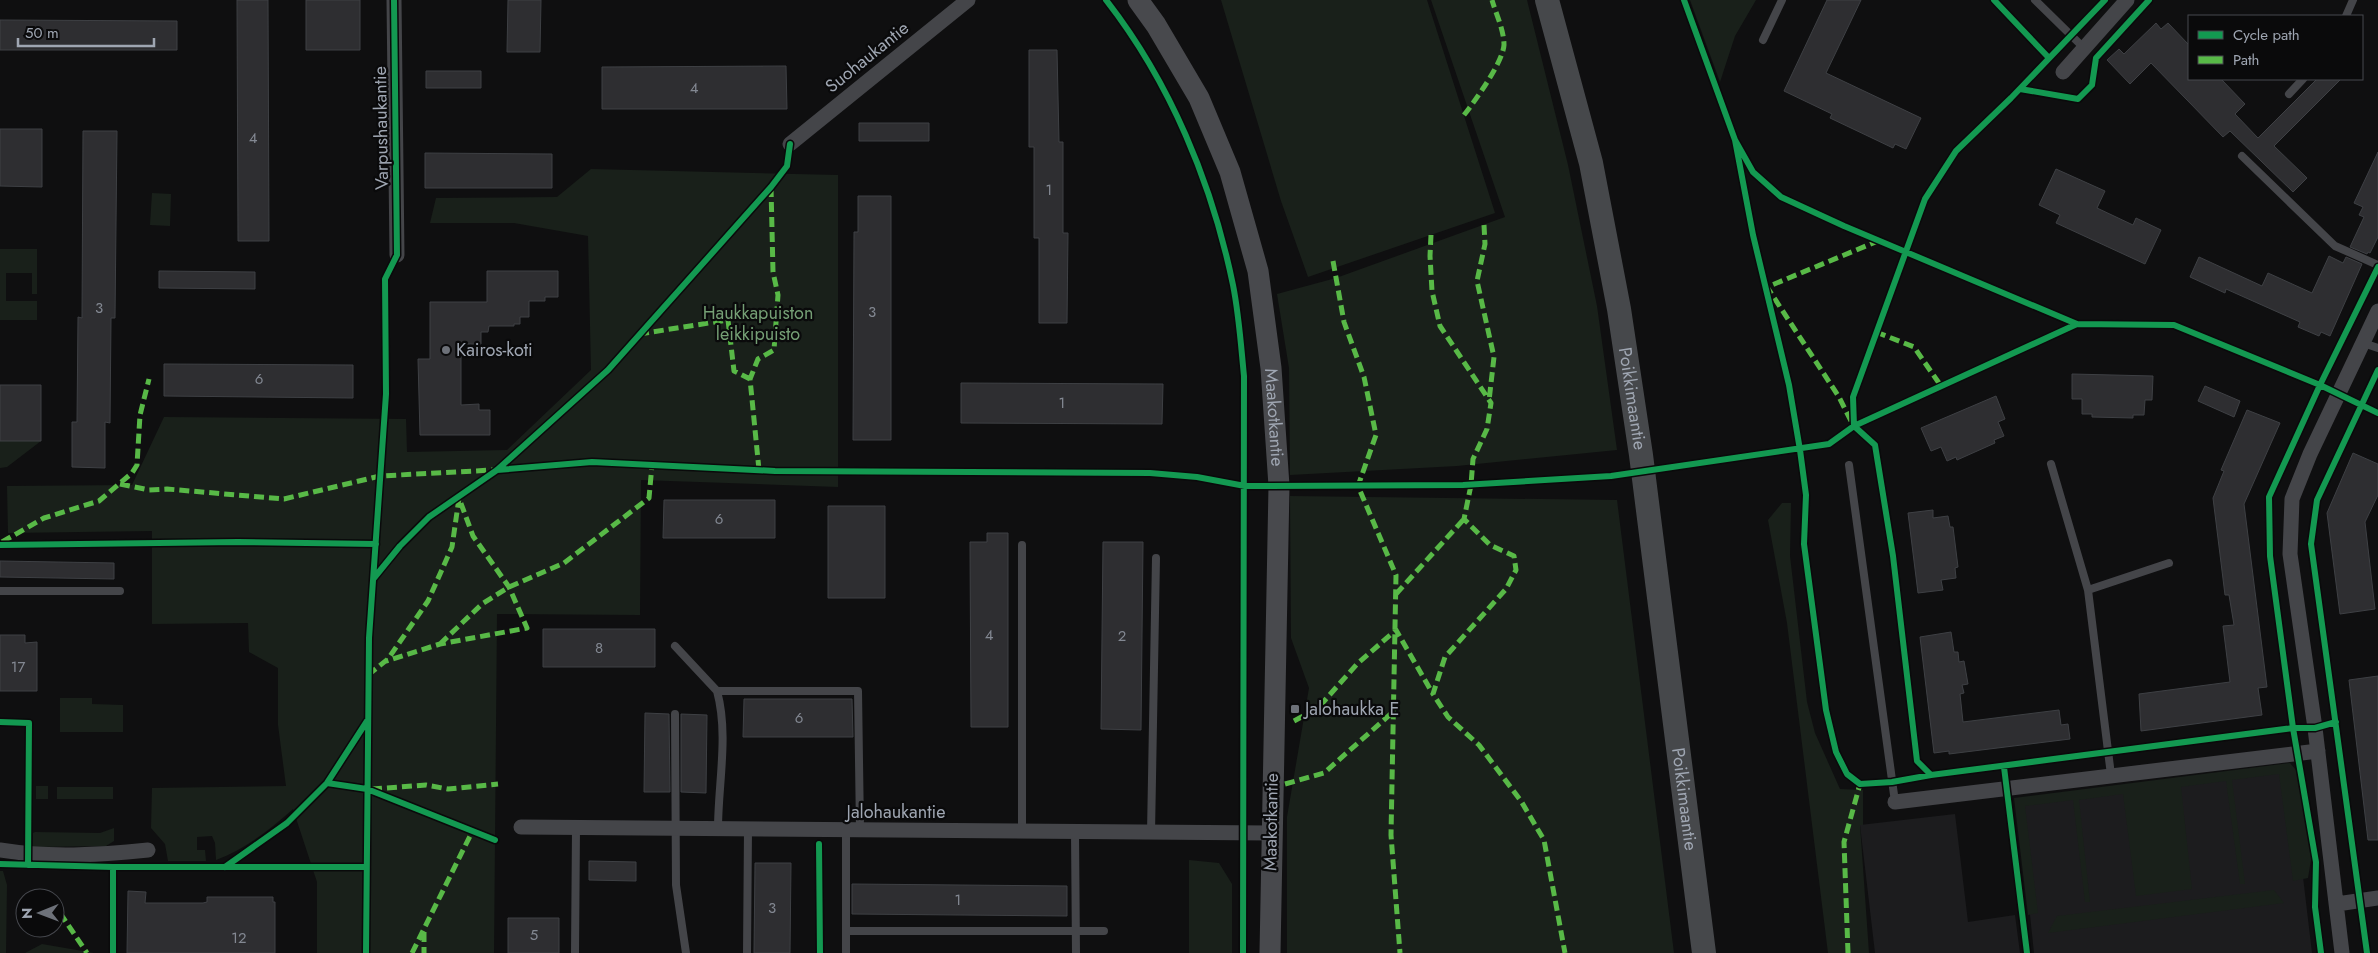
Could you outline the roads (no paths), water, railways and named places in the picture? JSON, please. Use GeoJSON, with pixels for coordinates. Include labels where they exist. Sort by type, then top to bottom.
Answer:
{"type":"FeatureCollection","features":[{"type":"Feature","properties":{"kind":"main road","name":"Poikkimaantie"},"geometry":{"type":"LineString","coordinates":[[1547,0],[1591,163],[1619,309],[1641,455],[1704,953]]}},
{"type":"Feature","properties":{"kind":"main road","name":"Poikkimaantie"},"geometry":{"type":"LineString","coordinates":[[1701,920],[1709,953]]}},
{"type":"Feature","properties":{"kind":"street","name":"Varpushaukantie"},"geometry":{"type":"LineString","coordinates":[[394,0],[397,255]]}},
{"type":"Feature","properties":{"kind":"street","name":"Suohaukantie"},"geometry":{"type":"LineString","coordinates":[[790,144],[968,0]]}},
{"type":"Feature","properties":{"kind":"street","name":"Maakotkantie"},"geometry":{"type":"LineString","coordinates":[[1138,0],[1156,25],[1199,98],[1230,172],[1258,271],[1271,368],[1279,486],[1270,834],[1270,953]]}},
{"type":"Feature","properties":{"kind":"street"},"geometry":{"type":"LineString","coordinates":[[2063,72],[2127,0]]}},
{"type":"Feature","properties":{"kind":"street"},"geometry":{"type":"LineString","coordinates":[[2342,953],[2318,751],[2290,554],[2292,499],[2310,454],[2378,312]]}},
{"type":"Feature","properties":{"kind":"street"},"geometry":{"type":"LineString","coordinates":[[1895,802],[2318,751]]}},
{"type":"Feature","properties":{"kind":"street","name":"Jalohaukantie"},"geometry":{"type":"LineString","coordinates":[[522,827],[1270,834]]}},
{"type":"Feature","properties":{"kind":"street"},"geometry":{"type":"LineString","coordinates":[[0,850],[28,854],[108,854],[148,850]]}},
{"type":"Feature","properties":{"kind":"street"},"geometry":{"type":"LineString","coordinates":[[2337,904],[2378,898]]}},
{"type":"Feature","properties":{"kind":"lane"},"geometry":{"type":"LineString","coordinates":[[1763,40],[1782,0]]}},
{"type":"Feature","properties":{"kind":"lane"},"geometry":{"type":"LineString","coordinates":[[2035,0],[2084,48]]}},
{"type":"Feature","properties":{"kind":"lane"},"geometry":{"type":"LineString","coordinates":[[2346,15],[2353,0]]}},
{"type":"Feature","properties":{"kind":"lane"},"geometry":{"type":"LineString","coordinates":[[2289,94],[2302,80]]}},
{"type":"Feature","properties":{"kind":"lane"},"geometry":{"type":"LineString","coordinates":[[2242,156],[2335,246],[2378,265]]}},
{"type":"Feature","properties":{"kind":"lane"},"geometry":{"type":"LineString","coordinates":[[2364,343],[2378,348]]}},
{"type":"Feature","properties":{"kind":"lane"},"geometry":{"type":"LineString","coordinates":[[2051,464],[2088,590],[2111,775]]}},
{"type":"Feature","properties":{"kind":"lane"},"geometry":{"type":"LineString","coordinates":[[1849,465],[1895,802]]}},
{"type":"Feature","properties":{"kind":"lane"},"geometry":{"type":"LineString","coordinates":[[1022,545],[1022,832]]}},
{"type":"Feature","properties":{"kind":"lane"},"geometry":{"type":"LineString","coordinates":[[1152,832],[1156,558]]}},
{"type":"Feature","properties":{"kind":"lane"},"geometry":{"type":"LineString","coordinates":[[2088,590],[2169,563]]}},
{"type":"Feature","properties":{"kind":"lane"},"geometry":{"type":"LineString","coordinates":[[0,591],[120,591]]}},
{"type":"Feature","properties":{"kind":"lane"},"geometry":{"type":"LineString","coordinates":[[675,646],[717,691],[722,707],[718,829]]}},
{"type":"Feature","properties":{"kind":"lane"},"geometry":{"type":"LineString","coordinates":[[717,691],[858,691],[846,953]]}},
{"type":"Feature","properties":{"kind":"lane"},"geometry":{"type":"LineString","coordinates":[[675,714],[674,828],[676,885],[686,953]]}},
{"type":"Feature","properties":{"kind":"lane"},"geometry":{"type":"LineString","coordinates":[[575,953],[576,828]]}},
{"type":"Feature","properties":{"kind":"lane"},"geometry":{"type":"LineString","coordinates":[[747,953],[748,829]]}},
{"type":"Feature","properties":{"kind":"lane"},"geometry":{"type":"LineString","coordinates":[[1075,832],[1076,953]]}},
{"type":"Feature","properties":{"kind":"lane"},"geometry":{"type":"LineString","coordinates":[[846,931],[1104,931]]}},
{"type":"Feature","properties":{"kind":"place","name":"Kairos-koti"},"geometry":{"type":"Point","coordinates":[446,350]}},
{"type":"Feature","properties":{"kind":"place","name":"Jalohaukka E"},"geometry":{"type":"Point","coordinates":[1295,709]}},
{"type":"Feature","properties":{"kind":"park label","name":"Haukkapuiston leikkipuisto"},"geometry":{"type":"Point","coordinates":[758,323]}}]}
